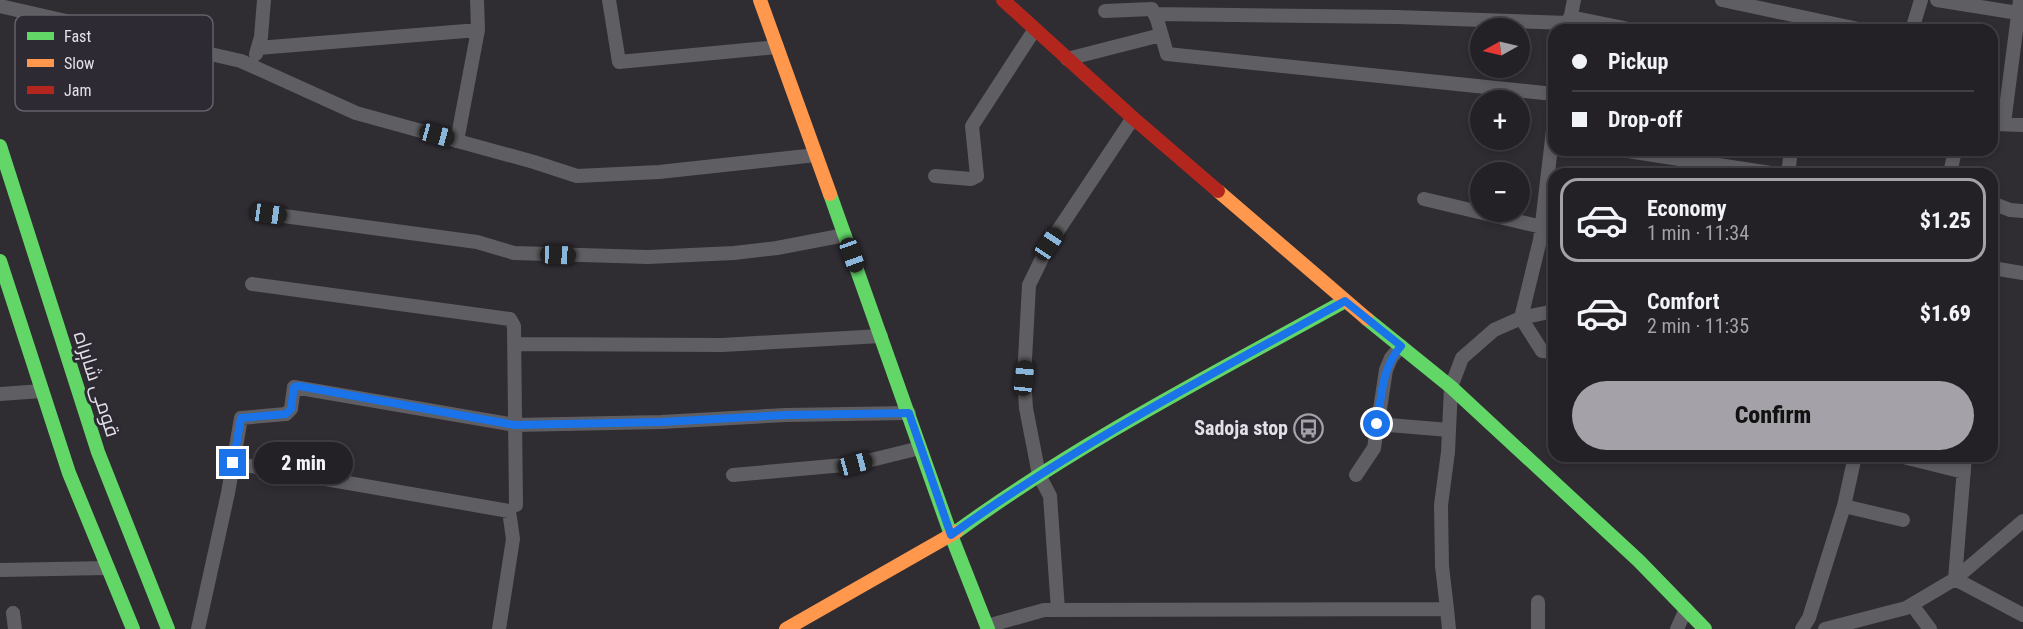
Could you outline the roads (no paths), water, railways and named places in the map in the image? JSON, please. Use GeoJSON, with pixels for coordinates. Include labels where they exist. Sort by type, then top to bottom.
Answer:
{"type":"FeatureCollection","features":[{"type":"Feature","properties":{"kind":"main road"},"geometry":{"type":"LineString","coordinates":[[760,0],[951,535],[987,628]]}},
{"type":"Feature","properties":{"kind":"main road"},"geometry":{"type":"LineString","coordinates":[[1003,0],[1133,118],[1345,301],[1451,387],[1639,561],[1705,629]]}},
{"type":"Feature","properties":{"kind":"main road","name":"قومی شاہراہ"},"geometry":{"type":"LineString","coordinates":[[0,146],[98,452],[168,629]]}},
{"type":"Feature","properties":{"kind":"main road"},"geometry":{"type":"LineString","coordinates":[[0,261],[69,473],[133,629]]}},
{"type":"Feature","properties":{"kind":"main road"},"geometry":{"type":"LineString","coordinates":[[786,629],[951,535],[1039,475],[1130,419],[1345,301]]}},
{"type":"Feature","properties":{"kind":"street"},"geometry":{"type":"LineString","coordinates":[[252,68],[261,38],[264,0]]}},
{"type":"Feature","properties":{"kind":"street"},"geometry":{"type":"LineString","coordinates":[[457,141],[478,30],[477,0]]}},
{"type":"Feature","properties":{"kind":"street"},"geometry":{"type":"LineString","coordinates":[[609,0],[619,62],[777,47]]}},
{"type":"Feature","properties":{"kind":"street"},"geometry":{"type":"LineString","coordinates":[[1155,14],[1397,17],[1569,23],[1574,0]]}},
{"type":"Feature","properties":{"kind":"street"},"geometry":{"type":"LineString","coordinates":[[1722,0],[1835,24]]}},
{"type":"Feature","properties":{"kind":"street"},"geometry":{"type":"LineString","coordinates":[[1914,24],[1921,0]]}},
{"type":"Feature","properties":{"kind":"street"},"geometry":{"type":"LineString","coordinates":[[1937,0],[2019,6],[2017,70],[1998,124],[2023,125]]}},
{"type":"Feature","properties":{"kind":"street"},"geometry":{"type":"LineString","coordinates":[[0,6],[39,15]]}},
{"type":"Feature","properties":{"kind":"street"},"geometry":{"type":"LineString","coordinates":[[1105,11],[1152,9],[1167,54],[1548,93]]}},
{"type":"Feature","properties":{"kind":"street"},"geometry":{"type":"LineString","coordinates":[[935,176],[971,179],[977,176],[972,126],[1035,29]]}},
{"type":"Feature","properties":{"kind":"street"},"geometry":{"type":"LineString","coordinates":[[258,48],[478,30]]}},
{"type":"Feature","properties":{"kind":"street"},"geometry":{"type":"LineString","coordinates":[[1067,58],[1161,35]]}},
{"type":"Feature","properties":{"kind":"street"},"geometry":{"type":"LineString","coordinates":[[213,55],[241,61],[252,68],[356,113],[584,177],[659,172],[816,155]]}},
{"type":"Feature","properties":{"kind":"street"},"geometry":{"type":"LineString","coordinates":[[1058,610],[1050,496],[1039,475],[1026,408],[1024,378],[1029,285],[1049,244],[1133,118]]}},
{"type":"Feature","properties":{"kind":"street"},"geometry":{"type":"LineString","coordinates":[[1660,156],[1738,168]]}},
{"type":"Feature","properties":{"kind":"street"},"geometry":{"type":"LineString","coordinates":[[1548,180],[1542,227],[1521,318],[1542,351],[1548,352]]}},
{"type":"Feature","properties":{"kind":"street"},"geometry":{"type":"LineString","coordinates":[[1424,199],[1542,227]]}},
{"type":"Feature","properties":{"kind":"street"},"geometry":{"type":"LineString","coordinates":[[1998,205],[2010,210],[2023,211]]}},
{"type":"Feature","properties":{"kind":"street"},"geometry":{"type":"LineString","coordinates":[[269,214],[477,242],[513,253],[670,256],[777,248],[845,235]]}},
{"type":"Feature","properties":{"kind":"street"},"geometry":{"type":"LineString","coordinates":[[1998,269],[2023,273]]}},
{"type":"Feature","properties":{"kind":"street"},"geometry":{"type":"LineString","coordinates":[[252,284],[510,319],[513,322],[514,344],[516,505]]}},
{"type":"Feature","properties":{"kind":"street"},"geometry":{"type":"LineString","coordinates":[[1449,629],[1442,566],[1441,505],[1451,387],[1462,358],[1494,330],[1521,318],[1548,312]]}},
{"type":"Feature","properties":{"kind":"street"},"geometry":{"type":"LineString","coordinates":[[514,344],[722,345],[881,336]]}},
{"type":"Feature","properties":{"kind":"street"},"geometry":{"type":"LineString","coordinates":[[1356,475],[1374,448],[1386,370],[1391,358],[1401,346]]}},
{"type":"Feature","properties":{"kind":"street"},"geometry":{"type":"LineString","coordinates":[[198,629],[241,418],[286,414],[291,409],[294,387],[311,388],[515,425],[909,413]]}},
{"type":"Feature","properties":{"kind":"street"},"geometry":{"type":"LineString","coordinates":[[0,394],[42,391]]}},
{"type":"Feature","properties":{"kind":"street"},"geometry":{"type":"LineString","coordinates":[[1377,424],[1449,430]]}},
{"type":"Feature","properties":{"kind":"street"},"geometry":{"type":"LineString","coordinates":[[733,475],[855,464],[920,448]]}},
{"type":"Feature","properties":{"kind":"street"},"geometry":{"type":"LineString","coordinates":[[1802,629],[1809,618],[1844,506],[1854,462]]}},
{"type":"Feature","properties":{"kind":"street"},"geometry":{"type":"LineString","coordinates":[[1923,462],[1964,472]]}},
{"type":"Feature","properties":{"kind":"street"},"geometry":{"type":"LineString","coordinates":[[1955,579],[1965,462]]}},
{"type":"Feature","properties":{"kind":"street"},"geometry":{"type":"LineString","coordinates":[[233,463],[360,483],[509,511],[513,539],[499,629]]}},
{"type":"Feature","properties":{"kind":"street"},"geometry":{"type":"LineString","coordinates":[[1844,506],[1903,520]]}},
{"type":"Feature","properties":{"kind":"street"},"geometry":{"type":"LineString","coordinates":[[1825,629],[1912,605],[1955,579],[2021,526]]}},
{"type":"Feature","properties":{"kind":"street"},"geometry":{"type":"LineString","coordinates":[[0,570],[108,568]]}},
{"type":"Feature","properties":{"kind":"street"},"geometry":{"type":"LineString","coordinates":[[1955,579],[2023,615]]}},
{"type":"Feature","properties":{"kind":"street"},"geometry":{"type":"LineString","coordinates":[[1538,602],[1538,629]]}},
{"type":"Feature","properties":{"kind":"street"},"geometry":{"type":"LineString","coordinates":[[1912,605],[1930,629]]}},
{"type":"Feature","properties":{"kind":"street"},"geometry":{"type":"LineString","coordinates":[[987,628],[1044,610],[1448,609]]}},
{"type":"Feature","properties":{"kind":"street"},"geometry":{"type":"LineString","coordinates":[[1677,629],[1686,609]]}},
{"type":"Feature","properties":{"kind":"street"},"geometry":{"type":"LineString","coordinates":[[13,613],[15,629]]}},
{"type":"Feature","properties":{"kind":"place","name":"Sadoja stop"},"geometry":{"type":"Point","coordinates":[1309,428]}}]}
